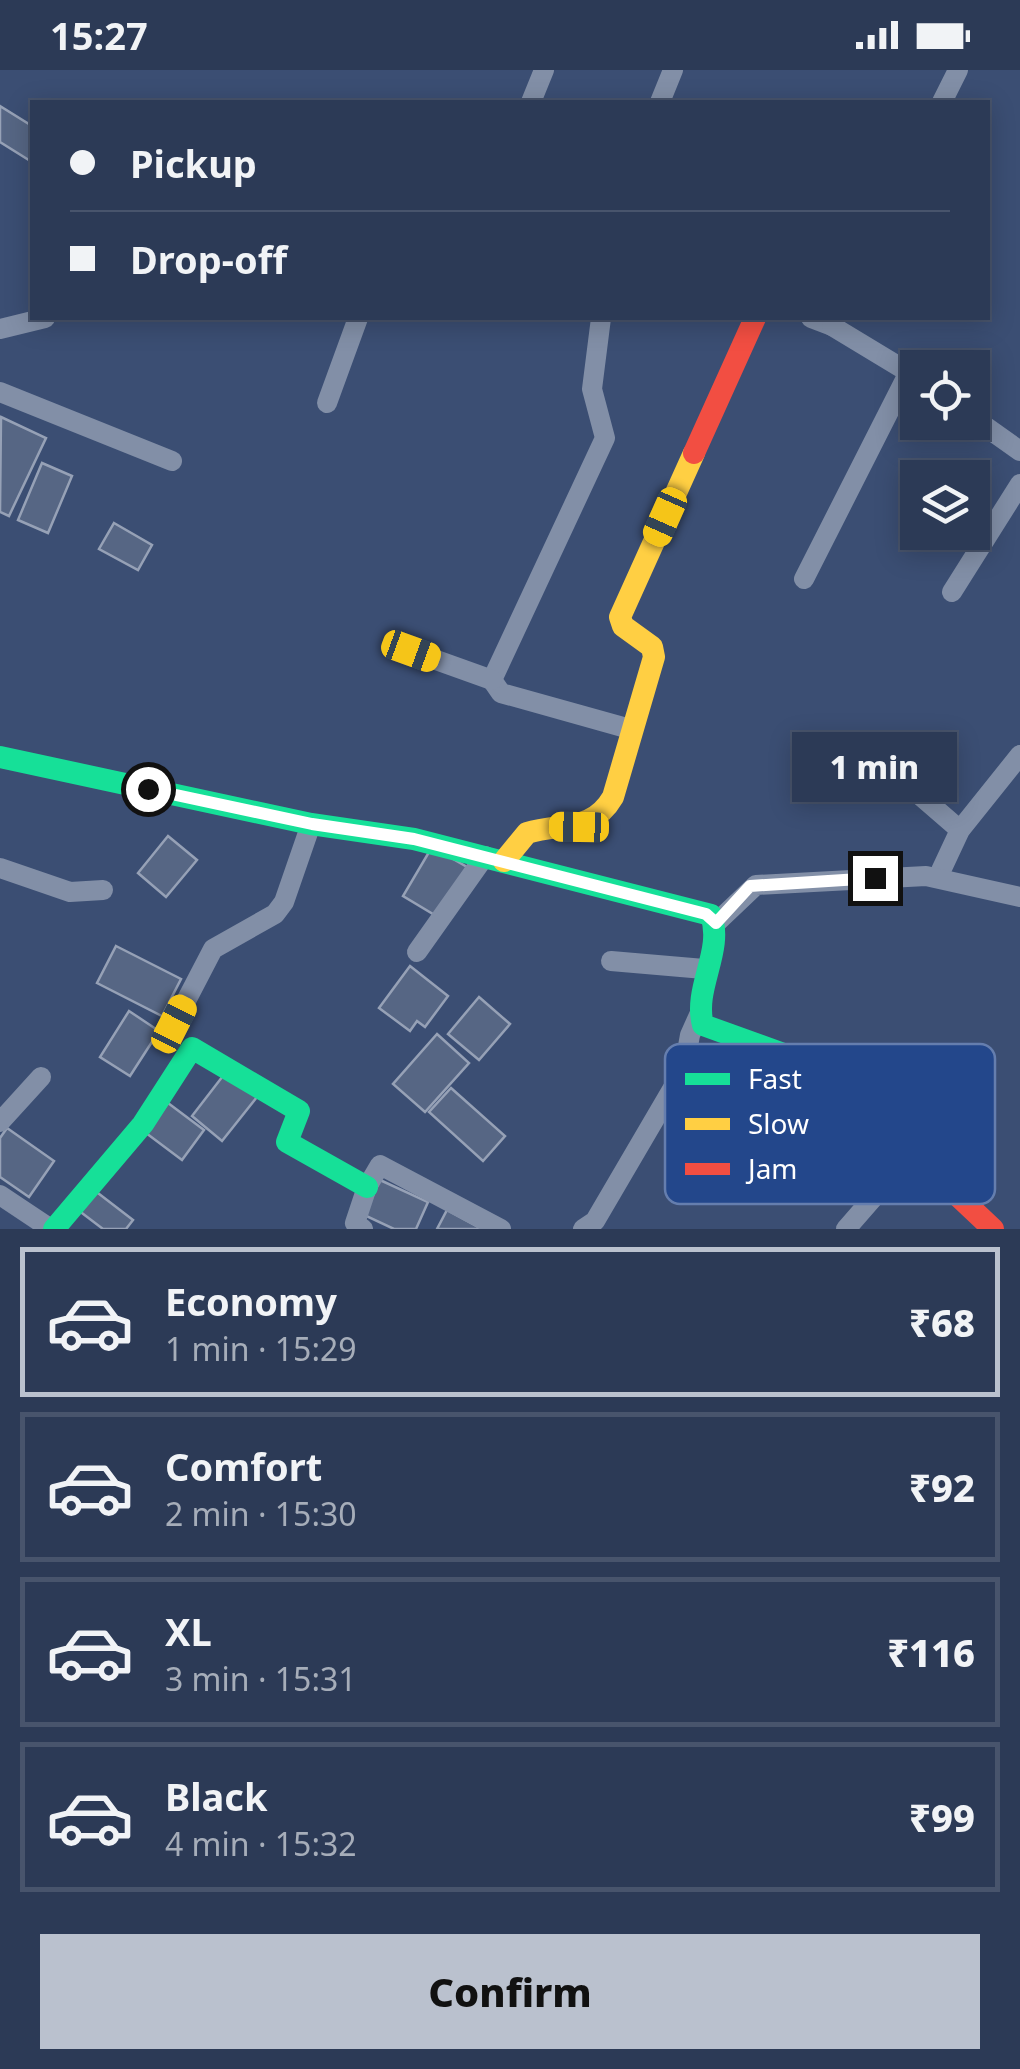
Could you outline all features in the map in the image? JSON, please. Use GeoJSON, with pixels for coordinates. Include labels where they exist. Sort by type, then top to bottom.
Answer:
{"type":"FeatureCollection","features":[{"type":"Feature","properties":{"kind":"street"},"geometry":{"type":"LineString","coordinates":[[531,100],[544,70]]}},
{"type":"Feature","properties":{"kind":"street"},"geometry":{"type":"LineString","coordinates":[[661,100],[673,70]]}},
{"type":"Feature","properties":{"kind":"street"},"geometry":{"type":"LineString","coordinates":[[943,100],[958,70]]}},
{"type":"Feature","properties":{"kind":"street"},"geometry":{"type":"LineString","coordinates":[[0,329],[37,320]]}},
{"type":"Feature","properties":{"kind":"street"},"geometry":{"type":"LineString","coordinates":[[328,403],[357,320]]}},
{"type":"Feature","properties":{"kind":"street"},"geometry":{"type":"LineString","coordinates":[[492,680],[605,438],[592,389],[601,320]]}},
{"type":"Feature","properties":{"kind":"street"},"geometry":{"type":"LineString","coordinates":[[417,952],[494,858],[526,833],[540,827],[579,827],[604,816],[654,652],[620,624],[620,617],[753,320]]}},
{"type":"Feature","properties":{"kind":"street"},"geometry":{"type":"LineString","coordinates":[[834,322],[900,366]]}},
{"type":"Feature","properties":{"kind":"street"},"geometry":{"type":"LineString","coordinates":[[0,392],[172,461]]}},
{"type":"Feature","properties":{"kind":"street"},"geometry":{"type":"LineString","coordinates":[[804,579],[900,399]]}},
{"type":"Feature","properties":{"kind":"street"},"geometry":{"type":"LineString","coordinates":[[990,430],[1020,451]]}},
{"type":"Feature","properties":{"kind":"street"},"geometry":{"type":"LineString","coordinates":[[952,592],[1020,484]]}},
{"type":"Feature","properties":{"kind":"street"},"geometry":{"type":"LineString","coordinates":[[411,651],[492,680],[501,694],[630,729]]}},
{"type":"Feature","properties":{"kind":"street"},"geometry":{"type":"LineString","coordinates":[[856,740],[960,830]]}},
{"type":"Feature","properties":{"kind":"street"},"geometry":{"type":"LineString","coordinates":[[938,877],[960,830],[1020,755]]}},
{"type":"Feature","properties":{"kind":"street"},"geometry":{"type":"LineString","coordinates":[[0,757],[312,824],[414,839],[706,914],[716,923]]}},
{"type":"Feature","properties":{"kind":"street"},"geometry":{"type":"LineString","coordinates":[[174,1024],[213,949],[276,914],[312,824]]}},
{"type":"Feature","properties":{"kind":"street"},"geometry":{"type":"LineString","coordinates":[[0,868],[70,892],[103,890]]}},
{"type":"Feature","properties":{"kind":"street"},"geometry":{"type":"LineString","coordinates":[[691,1044],[716,923],[756,885],[938,877],[1020,896]]}},
{"type":"Feature","properties":{"kind":"street"},"geometry":{"type":"LineString","coordinates":[[611,961],[704,969]]}},
{"type":"Feature","properties":{"kind":"street"},"geometry":{"type":"LineString","coordinates":[[699,1015],[708,1030],[750,1044]]}},
{"type":"Feature","properties":{"kind":"street"},"geometry":{"type":"LineString","coordinates":[[0,1195],[53,1229],[143,1124],[192,1048],[299,1111],[288,1142],[367,1187]]}},
{"type":"Feature","properties":{"kind":"street"},"geometry":{"type":"LineString","coordinates":[[0,1122],[41,1077]]}},
{"type":"Feature","properties":{"kind":"street"},"geometry":{"type":"LineString","coordinates":[[583,1229],[595,1220],[665,1100]]}},
{"type":"Feature","properties":{"kind":"street"},"geometry":{"type":"LineString","coordinates":[[363,1229],[355,1224],[367,1187],[380,1165],[501,1229]]}},
{"type":"Feature","properties":{"kind":"street"},"geometry":{"type":"LineString","coordinates":[[846,1229],[868,1204]]}},
{"type":"Feature","properties":{"kind":"street"},"geometry":{"type":"LineString","coordinates":[[968,1204],[993,1229]]}},
{"type":"Feature","properties":{"kind":"building"},"geometry":{"type":"Polygon","coordinates":[[[0,106],[30,125],[30,161],[0,142],[0,106]]]}},
{"type":"Feature","properties":{"kind":"building"},"geometry":{"type":"Polygon","coordinates":[[[1,417],[46,438],[9,516],[0,512],[1,417]]]}},
{"type":"Feature","properties":{"kind":"building"},"geometry":{"type":"Polygon","coordinates":[[[42,463],[72,476],[48,533],[18,520],[42,463]]]}},
{"type":"Feature","properties":{"kind":"building"},"geometry":{"type":"Polygon","coordinates":[[[114,523],[152,545],[138,570],[99,549],[114,523]]]}},
{"type":"Feature","properties":{"kind":"building"},"geometry":{"type":"Polygon","coordinates":[[[168,836],[197,860],[166,897],[138,873],[168,836]]]}},
{"type":"Feature","properties":{"kind":"building"},"geometry":{"type":"Polygon","coordinates":[[[432,847],[467,867],[438,917],[403,896],[432,847]]]}},
{"type":"Feature","properties":{"kind":"building"},"geometry":{"type":"Polygon","coordinates":[[[116,946],[181,979],[162,1016],[97,983],[116,946]]]}},
{"type":"Feature","properties":{"kind":"building"},"geometry":{"type":"Polygon","coordinates":[[[410,966],[448,996],[425,1027],[417,1021],[410,1031],[379,1008],[410,966]]]}},
{"type":"Feature","properties":{"kind":"building"},"geometry":{"type":"Polygon","coordinates":[[[479,997],[510,1024],[479,1060],[448,1034],[479,997]]]}},
{"type":"Feature","properties":{"kind":"building"},"geometry":{"type":"Polygon","coordinates":[[[129,1011],[159,1031],[130,1076],[100,1057],[129,1011]]]}},
{"type":"Feature","properties":{"kind":"building"},"geometry":{"type":"Polygon","coordinates":[[[437,1034],[469,1063],[425,1112],[393,1084],[437,1034]]]}},
{"type":"Feature","properties":{"kind":"building"},"geometry":{"type":"Polygon","coordinates":[[[226,1072],[257,1097],[222,1141],[192,1116],[226,1072]]]}},
{"type":"Feature","properties":{"kind":"building"},"geometry":{"type":"Polygon","coordinates":[[[451,1088],[505,1136],[483,1161],[429,1112],[451,1088]]]}},
{"type":"Feature","properties":{"kind":"building"},"geometry":{"type":"Polygon","coordinates":[[[168,1103],[204,1130],[182,1160],[146,1133],[168,1103]]]}},
{"type":"Feature","properties":{"kind":"building"},"geometry":{"type":"Polygon","coordinates":[[[7,1128],[54,1161],[29,1197],[0,1177],[0,1138],[7,1128]]]}},
{"type":"Feature","properties":{"kind":"building"},"geometry":{"type":"Polygon","coordinates":[[[380,1180],[428,1202],[416,1229],[394,1229],[364,1215],[380,1180]]]}},
{"type":"Feature","properties":{"kind":"building"},"geometry":{"type":"Polygon","coordinates":[[[94,1190],[133,1220],[126,1229],[103,1229],[78,1210],[94,1190]]]}},
{"type":"Feature","properties":{"kind":"building"},"geometry":{"type":"Polygon","coordinates":[[[447,1210],[482,1229],[437,1229],[447,1210]]]}},
{"type":"Feature","properties":{"kind":"traffic: fast"},"geometry":{"type":"LineString","coordinates":[[0,757],[311,824],[414,839],[711,915],[714,942],[702,997],[703,1025],[756,1044]]}},
{"type":"Feature","properties":{"kind":"traffic: fast"},"geometry":{"type":"LineString","coordinates":[[54,1229],[143,1124],[192,1048],[299,1111],[287,1142],[367,1187]]}},
{"type":"Feature","properties":{"kind":"traffic: slow"},"geometry":{"type":"LineString","coordinates":[[504,861],[527,833],[586,821],[613,797],[654,657],[652,647],[623,626],[620,617],[694,453]]}},
{"type":"Feature","properties":{"kind":"traffic: jam"},"geometry":{"type":"LineString","coordinates":[[694,453],[754,320]]}},
{"type":"Feature","properties":{"kind":"traffic: jam"},"geometry":{"type":"LineString","coordinates":[[966,1204],[993,1229]]}},
{"type":"Feature","properties":{"kind":"route"},"geometry":{"type":"LineString","coordinates":[[148,789],[475,853],[706,914],[716,923],[750,886],[875,878]]}}]}
